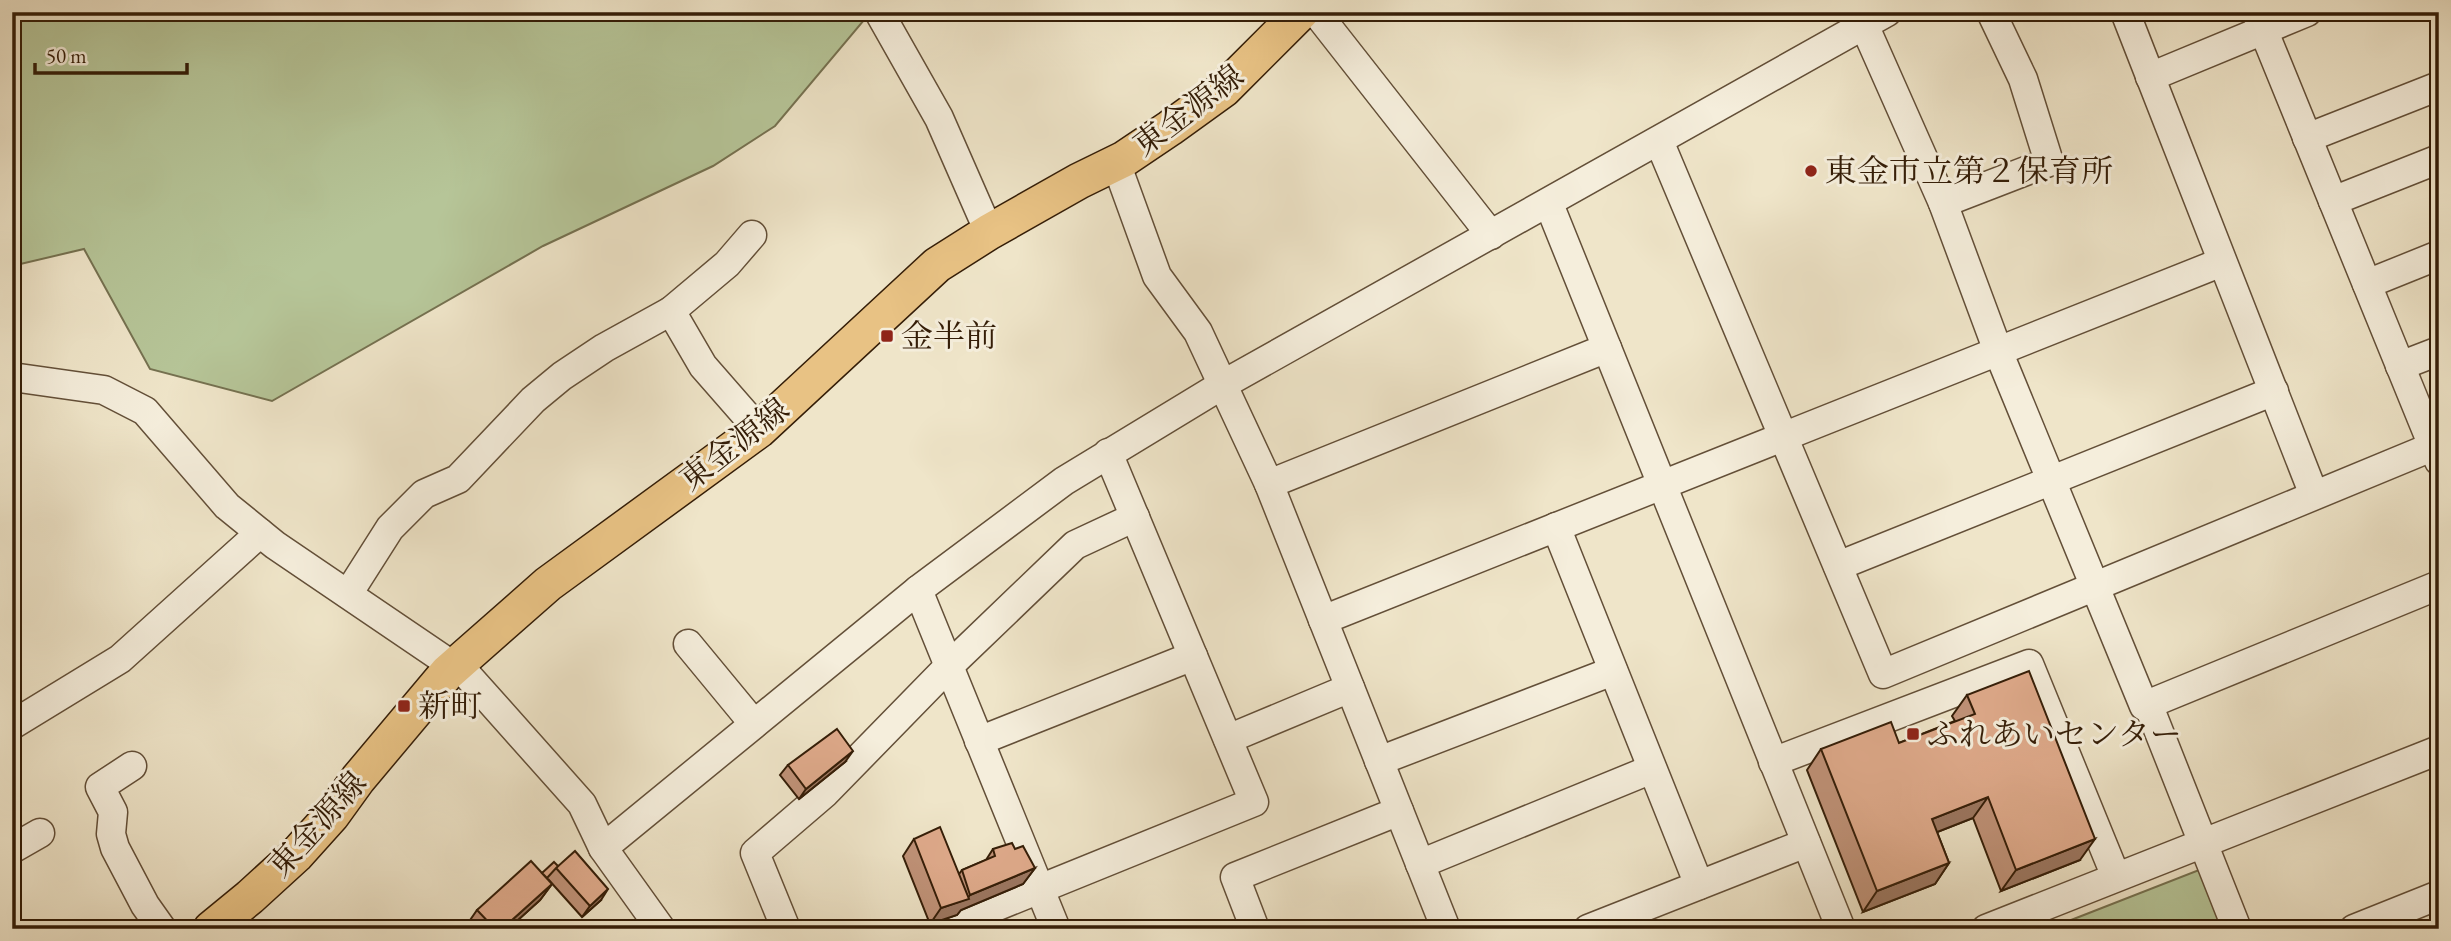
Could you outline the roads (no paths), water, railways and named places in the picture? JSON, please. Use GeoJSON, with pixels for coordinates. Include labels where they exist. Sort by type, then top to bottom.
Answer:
{"type":"FeatureCollection","features":[{"type":"Feature","properties":{"kind":"main road","name":"東金源線"},"geometry":{"type":"LineString","coordinates":[[211,929],[296,855],[454,666],[558,576],[759,430],[937,264],[1079,181],[1116,163],[1170,128],[1224,89],[1301,12]]}},
{"type":"Feature","properties":{"kind":"street"},"geometry":{"type":"LineString","coordinates":[[879,12],[939,118],[989,232]]}},
{"type":"Feature","properties":{"kind":"street"},"geometry":{"type":"LineString","coordinates":[[1316,12],[1491,235]]}},
{"type":"Feature","properties":{"kind":"street"},"geometry":{"type":"LineString","coordinates":[[1943,203],[2049,162],[2023,79],[1992,12]]}},
{"type":"Feature","properties":{"kind":"street"},"geometry":{"type":"LineString","coordinates":[[2125,12],[2314,495]]}},
{"type":"Feature","properties":{"kind":"street"},"geometry":{"type":"LineString","coordinates":[[2150,77],[2260,21],[2306,12]]}},
{"type":"Feature","properties":{"kind":"street"},"geometry":{"type":"LineString","coordinates":[[603,848],[918,590],[1064,481],[1222,385],[1549,204],[1869,17],[1998,351],[2144,706],[2439,585]]}},
{"type":"Feature","properties":{"kind":"street"},"geometry":{"type":"LineString","coordinates":[[1659,141],[1883,674],[2314,495],[2437,450],[2400,366],[2260,21]]}},
{"type":"Feature","properties":{"kind":"street"},"geometry":{"type":"LineString","coordinates":[[2308,138],[2439,86]]}},
{"type":"Feature","properties":{"kind":"street"},"geometry":{"type":"LineString","coordinates":[[2333,201],[2439,159]]}},
{"type":"Feature","properties":{"kind":"street"},"geometry":{"type":"LineString","coordinates":[[1116,163],[1157,276],[1198,332],[1269,484],[1446,929]]}},
{"type":"Feature","properties":{"kind":"street"},"geometry":{"type":"LineString","coordinates":[[1549,204],[1841,929]]}},
{"type":"Feature","properties":{"kind":"street"},"geometry":{"type":"LineString","coordinates":[[348,594],[390,528],[424,494],[458,479],[533,400],[562,376],[604,348],[671,311],[727,264],[752,235]]}},
{"type":"Feature","properties":{"kind":"street"},"geometry":{"type":"LineString","coordinates":[[2367,284],[2439,255]]}},
{"type":"Feature","properties":{"kind":"street"},"geometry":{"type":"LineString","coordinates":[[1323,620],[2222,262]]}},
{"type":"Feature","properties":{"kind":"street"},"geometry":{"type":"LineString","coordinates":[[671,311],[703,366],[759,430]]}},
{"type":"Feature","properties":{"kind":"street"},"geometry":{"type":"LineString","coordinates":[[1269,484],[1608,348]]}},
{"type":"Feature","properties":{"kind":"street"},"geometry":{"type":"LineString","coordinates":[[2400,366],[2439,351]]}},
{"type":"Feature","properties":{"kind":"street"},"geometry":{"type":"LineString","coordinates":[[12,377],[104,390],[145,411],[227,506],[260,533],[468,676],[582,804],[603,848],[648,924]]}},
{"type":"Feature","properties":{"kind":"street"},"geometry":{"type":"LineString","coordinates":[[1838,566],[2274,390]]}},
{"type":"Feature","properties":{"kind":"street"},"geometry":{"type":"LineString","coordinates":[[941,929],[1254,802],[1108,453]]}},
{"type":"Feature","properties":{"kind":"street"},"geometry":{"type":"LineString","coordinates":[[786,929],[755,853],[825,793],[948,666],[1075,545],[1135,517]]}},
{"type":"Feature","properties":{"kind":"street"},"geometry":{"type":"LineString","coordinates":[[1556,527],[1699,885]]}},
{"type":"Feature","properties":{"kind":"street"},"geometry":{"type":"LineString","coordinates":[[12,724],[120,659],[260,533]]}},
{"type":"Feature","properties":{"kind":"street"},"geometry":{"type":"LineString","coordinates":[[918,590],[1056,929]]}},
{"type":"Feature","properties":{"kind":"street"},"geometry":{"type":"LineString","coordinates":[[688,644],[754,724]]}},
{"type":"Feature","properties":{"kind":"street"},"geometry":{"type":"LineString","coordinates":[[979,741],[1193,656]]}},
{"type":"Feature","properties":{"kind":"street"},"geometry":{"type":"LineString","coordinates":[[1773,762],[2029,664],[2116,877]]}},
{"type":"Feature","properties":{"kind":"street"},"geometry":{"type":"LineString","coordinates":[[1379,761],[1613,671]]}},
{"type":"Feature","properties":{"kind":"street"},"geometry":{"type":"LineString","coordinates":[[1228,738],[1350,688]]}},
{"type":"Feature","properties":{"kind":"street"},"geometry":{"type":"LineString","coordinates":[[2148,704],[2237,929]]}},
{"type":"Feature","properties":{"kind":"street"},"geometry":{"type":"LineString","coordinates":[[1986,929],[2439,750]]}},
{"type":"Feature","properties":{"kind":"street"},"geometry":{"type":"LineString","coordinates":[[132,766],[100,787],[113,812],[111,834],[115,848],[145,905],[162,929]]}},
{"type":"Feature","properties":{"kind":"street"},"geometry":{"type":"LineString","coordinates":[[1420,864],[1652,769]]}},
{"type":"Feature","properties":{"kind":"street"},"geometry":{"type":"LineString","coordinates":[[1255,929],[1235,877],[1399,811]]}},
{"type":"Feature","properties":{"kind":"street"},"geometry":{"type":"LineString","coordinates":[[12,849],[40,833]]}},
{"type":"Feature","properties":{"kind":"street"},"geometry":{"type":"LineString","coordinates":[[1588,929],[1806,843]]}},
{"type":"Feature","properties":{"kind":"street"},"geometry":{"type":"LineString","coordinates":[[2364,927],[2439,895]]}},
{"type":"Feature","properties":{"kind":"place","name":"東金市立第２保育所"},"geometry":{"type":"Point","coordinates":[1811,171]}},
{"type":"Feature","properties":{"kind":"place","name":"金半前"},"geometry":{"type":"Point","coordinates":[887,336]}},
{"type":"Feature","properties":{"kind":"place","name":"新町"},"geometry":{"type":"Point","coordinates":[404,706]}},
{"type":"Feature","properties":{"kind":"place","name":"ふれあいセンター"},"geometry":{"type":"Point","coordinates":[1913,734]}}]}
